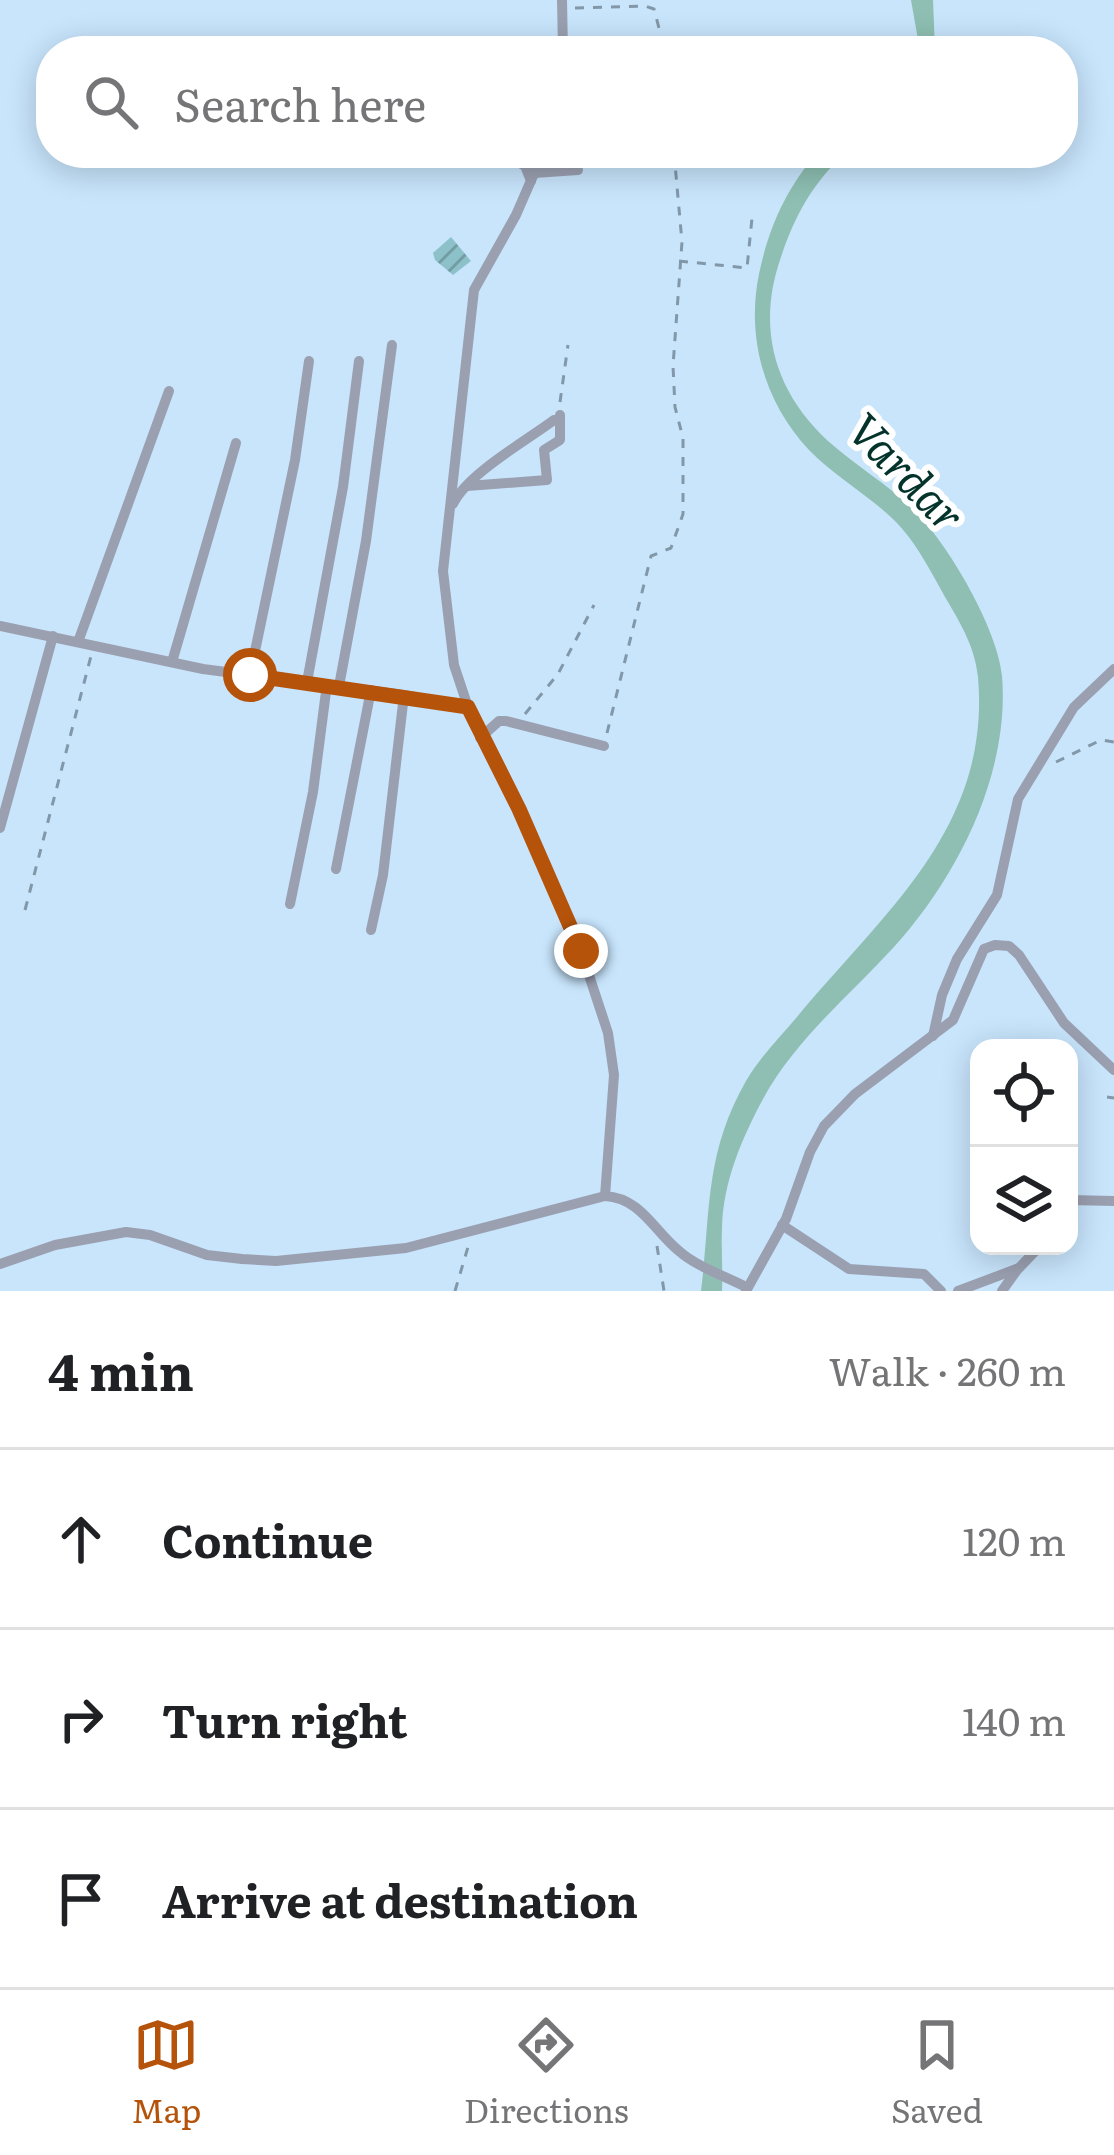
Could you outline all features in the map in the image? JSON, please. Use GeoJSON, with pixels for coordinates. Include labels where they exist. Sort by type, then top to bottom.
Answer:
{"type":"FeatureCollection","features":[{"type":"Feature","properties":{"kind":"street"},"geometry":{"type":"LineString","coordinates":[[563,4],[563,36]]}},
{"type":"Feature","properties":{"kind":"street"},"geometry":{"type":"LineString","coordinates":[[526,168],[532,177]]}},
{"type":"Feature","properties":{"kind":"street"},"geometry":{"type":"LineString","coordinates":[[536,168],[474,290],[443,571],[454,665],[468,707],[581,951],[608,1033],[614,1075],[605,1196]]}},
{"type":"Feature","properties":{"kind":"street"},"geometry":{"type":"LineString","coordinates":[[532,177],[578,170]]}},
{"type":"Feature","properties":{"kind":"street"},"geometry":{"type":"LineString","coordinates":[[290,904],[366,541],[392,345]]}},
{"type":"Feature","properties":{"kind":"street"},"geometry":{"type":"LineString","coordinates":[[250,675],[295,460],[309,361]]}},
{"type":"Feature","properties":{"kind":"street"},"geometry":{"type":"LineString","coordinates":[[307,682],[343,487],[359,361]]}},
{"type":"Feature","properties":{"kind":"street"},"geometry":{"type":"LineString","coordinates":[[78,642],[169,391]]}},
{"type":"Feature","properties":{"kind":"street"},"geometry":{"type":"LineString","coordinates":[[448,512],[457,494],[557,418],[560,440],[544,450],[547,480],[467,487]]}},
{"type":"Feature","properties":{"kind":"street"},"geometry":{"type":"LineString","coordinates":[[172,662],[236,443]]}},
{"type":"Feature","properties":{"kind":"street"},"geometry":{"type":"LineString","coordinates":[[0,626],[172,662],[468,707]]}},
{"type":"Feature","properties":{"kind":"street"},"geometry":{"type":"LineString","coordinates":[[0,828],[53,636]]}},
{"type":"Feature","properties":{"kind":"street"},"geometry":{"type":"LineString","coordinates":[[933,1036],[956,959],[997,895],[1018,799],[1074,707],[1114,669]]}},
{"type":"Feature","properties":{"kind":"street"},"geometry":{"type":"LineString","coordinates":[[336,868],[371,690]]}},
{"type":"Feature","properties":{"kind":"street"},"geometry":{"type":"LineString","coordinates":[[371,930],[383,875],[404,695]]}},
{"type":"Feature","properties":{"kind":"street"},"geometry":{"type":"LineString","coordinates":[[480,738],[499,722],[604,746]]}},
{"type":"Feature","properties":{"kind":"street"},"geometry":{"type":"LineString","coordinates":[[0,1264],[55,1245],[126,1232],[224,1258],[276,1261],[406,1248],[605,1196],[637,1207],[681,1253],[746,1289],[782,1226],[824,1126],[856,1094],[953,1020],[984,950],[1009,946],[1019,955],[1064,1023],[1114,1070]]}},
{"type":"Feature","properties":{"kind":"street"},"geometry":{"type":"LineString","coordinates":[[1078,1200],[1114,1201]]}},
{"type":"Feature","properties":{"kind":"street"},"geometry":{"type":"LineString","coordinates":[[782,1226],[849,1269],[924,1274],[941,1291]]}},
{"type":"Feature","properties":{"kind":"street"},"geometry":{"type":"LineString","coordinates":[[1002,1291],[1031,1255]]}},
{"type":"Feature","properties":{"kind":"street"},"geometry":{"type":"LineString","coordinates":[[958,1291],[1019,1268]]}},
{"type":"Feature","properties":{"kind":"path"},"geometry":{"type":"LineString","coordinates":[[563,4],[645,6],[654,9],[661,36]]}},
{"type":"Feature","properties":{"kind":"path"},"geometry":{"type":"LineString","coordinates":[[604,746],[651,556],[671,548],[683,514],[683,438],[675,407],[674,365],[682,242],[675,168]]}},
{"type":"Feature","properties":{"kind":"path"},"geometry":{"type":"LineString","coordinates":[[679,261],[747,268],[752,218]]}},
{"type":"Feature","properties":{"kind":"path"},"geometry":{"type":"LineString","coordinates":[[557,418],[568,345]]}},
{"type":"Feature","properties":{"kind":"path"},"geometry":{"type":"LineString","coordinates":[[516,724],[558,674],[594,605]]}},
{"type":"Feature","properties":{"kind":"path"},"geometry":{"type":"LineString","coordinates":[[25,910],[93,645]]}},
{"type":"Feature","properties":{"kind":"path"},"geometry":{"type":"LineString","coordinates":[[1042,755],[1056,762],[1101,740],[1114,742]]}},
{"type":"Feature","properties":{"kind":"path"},"geometry":{"type":"LineString","coordinates":[[455,1291],[472,1233]]}},
{"type":"Feature","properties":{"kind":"path"},"geometry":{"type":"LineString","coordinates":[[657,1246],[664,1291]]}},
{"type":"Feature","properties":{"kind":"shaded area"},"geometry":{"type":"Polygon","coordinates":[[[911,0],[933,0],[934,36],[917,36],[911,0]]]}},
{"type":"Feature","properties":{"kind":"shaded area"},"geometry":{"type":"Polygon","coordinates":[[[805,168],[831,168],[791,230],[773,285],[771,334],[783,380],[809,422],[913,509],[955,564],[981,611],[998,657],[1002,713],[988,786],[975,822],[939,889],[893,948],[791,1057],[755,1114],[726,1194],[722,1291],[701,1291],[716,1159],[732,1108],[764,1055],[925,864],[967,779],[978,731],[974,656],[923,558],[893,519],[809,450],[780,411],[762,368],[755,321],[759,274],[788,195],[805,168]]]}},
{"type":"Feature","properties":{"kind":"building"},"geometry":{"type":"Polygon","coordinates":[[[451,237],[471,261],[453,275],[433,253],[451,237]]]}},
{"type":"Feature","properties":{"kind":"route"},"geometry":{"type":"LineString","coordinates":[[250,675],[468,707],[581,951]]}},
{"type":"Feature","properties":{"kind":"water label","name":"Vardar"},"geometry":{"type":"Point","coordinates":[906,473]}}]}
